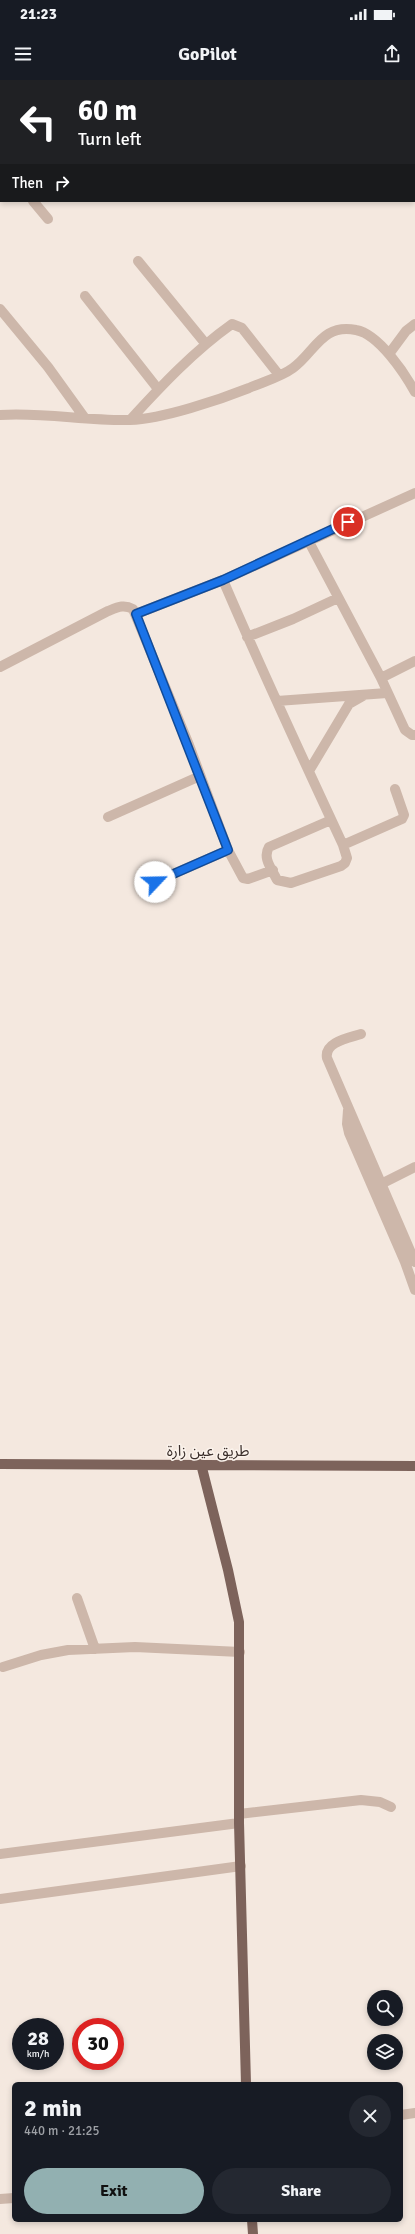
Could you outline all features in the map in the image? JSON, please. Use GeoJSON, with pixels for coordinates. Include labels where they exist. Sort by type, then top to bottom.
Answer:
{"type":"FeatureCollection","features":[{"type":"Feature","properties":{"kind":"main road","name":"طريق عين زارة"},"geometry":{"type":"LineString","coordinates":[[0,1464],[127,1466],[201,1464],[283,1467],[415,1466]]}},
{"type":"Feature","properties":{"kind":"main road"},"geometry":{"type":"LineString","coordinates":[[201,1464],[239,1622],[239,1818],[246,2082]]}},
{"type":"Feature","properties":{"kind":"main road"},"geometry":{"type":"LineString","coordinates":[[252,2222],[253,2234]]}},
{"type":"Feature","properties":{"kind":"street"},"geometry":{"type":"LineString","coordinates":[[35,202],[48,219]]}},
{"type":"Feature","properties":{"kind":"street"},"geometry":{"type":"LineString","coordinates":[[138,261],[206,343]]}},
{"type":"Feature","properties":{"kind":"street"},"geometry":{"type":"LineString","coordinates":[[85,296],[158,389]]}},
{"type":"Feature","properties":{"kind":"street"},"geometry":{"type":"LineString","coordinates":[[0,309],[48,367],[84,417]]}},
{"type":"Feature","properties":{"kind":"street"},"geometry":{"type":"LineString","coordinates":[[130,420],[158,389],[206,343],[232,324],[242,328],[279,375]]}},
{"type":"Feature","properties":{"kind":"street"},"geometry":{"type":"LineString","coordinates":[[389,354],[406,331],[415,324]]}},
{"type":"Feature","properties":{"kind":"street"},"geometry":{"type":"LineString","coordinates":[[0,415],[84,417],[130,420],[154,416],[237,393],[279,375],[292,369],[317,341],[328,334],[343,329],[358,330],[370,337],[389,354],[406,376],[415,392]]}},
{"type":"Feature","properties":{"kind":"street"},"geometry":{"type":"LineString","coordinates":[[136,614],[223,580],[308,540],[415,493]]}},
{"type":"Feature","properties":{"kind":"street"},"geometry":{"type":"LineString","coordinates":[[308,540],[382,678],[387,693],[405,730],[412,735],[415,735]]}},
{"type":"Feature","properties":{"kind":"street"},"geometry":{"type":"LineString","coordinates":[[223,580],[247,637],[343,845],[347,858],[345,863],[341,866],[291,883],[278,880],[266,858],[266,852],[269,847],[331,820]]}},
{"type":"Feature","properties":{"kind":"street"},"geometry":{"type":"LineString","coordinates":[[247,637],[293,619],[338,598]]}},
{"type":"Feature","properties":{"kind":"street"},"geometry":{"type":"LineString","coordinates":[[0,667],[120,606],[127,606],[136,614],[228,850],[243,878],[248,879],[273,870]]}},
{"type":"Feature","properties":{"kind":"street"},"geometry":{"type":"LineString","coordinates":[[382,678],[415,661]]}},
{"type":"Feature","properties":{"kind":"street"},"geometry":{"type":"LineString","coordinates":[[277,700],[363,696],[387,693]]}},
{"type":"Feature","properties":{"kind":"street"},"geometry":{"type":"LineString","coordinates":[[309,771],[349,704],[363,696]]}},
{"type":"Feature","properties":{"kind":"street"},"geometry":{"type":"LineString","coordinates":[[108,816],[200,776]]}},
{"type":"Feature","properties":{"kind":"street"},"geometry":{"type":"LineString","coordinates":[[343,845],[402,819],[404,811],[395,789]]}},
{"type":"Feature","properties":{"kind":"street"},"geometry":{"type":"LineString","coordinates":[[155,882],[228,850]]}},
{"type":"Feature","properties":{"kind":"street"},"geometry":{"type":"LineString","coordinates":[[361,1034],[330,1046],[326,1052],[348,1108],[414,1255]]}},
{"type":"Feature","properties":{"kind":"street"},"geometry":{"type":"LineString","coordinates":[[348,1108],[347,1117],[349,1133],[405,1262],[415,1290]]}},
{"type":"Feature","properties":{"kind":"street"},"geometry":{"type":"LineString","coordinates":[[381,1184],[415,1167]]}},
{"type":"Feature","properties":{"kind":"street"},"geometry":{"type":"LineString","coordinates":[[78,1598],[95,1649]]}},
{"type":"Feature","properties":{"kind":"street"},"geometry":{"type":"LineString","coordinates":[[2,1668],[54,1651],[135,1647],[240,1652]]}},
{"type":"Feature","properties":{"kind":"street"},"geometry":{"type":"LineString","coordinates":[[0,1854],[361,1800],[380,1802],[391,1807]]}},
{"type":"Feature","properties":{"kind":"street"},"geometry":{"type":"LineString","coordinates":[[0,1899],[241,1866]]}},
{"type":"Feature","properties":{"kind":"street"},"geometry":{"type":"LineString","coordinates":[[403,2115],[415,2113]]}},
{"type":"Feature","properties":{"kind":"street"},"geometry":{"type":"LineString","coordinates":[[0,2200],[12,2198]]}},
{"type":"Feature","properties":{"kind":"route"},"geometry":{"type":"LineString","coordinates":[[155,882],[228,850],[136,614],[223,580],[348,522]]}}]}
